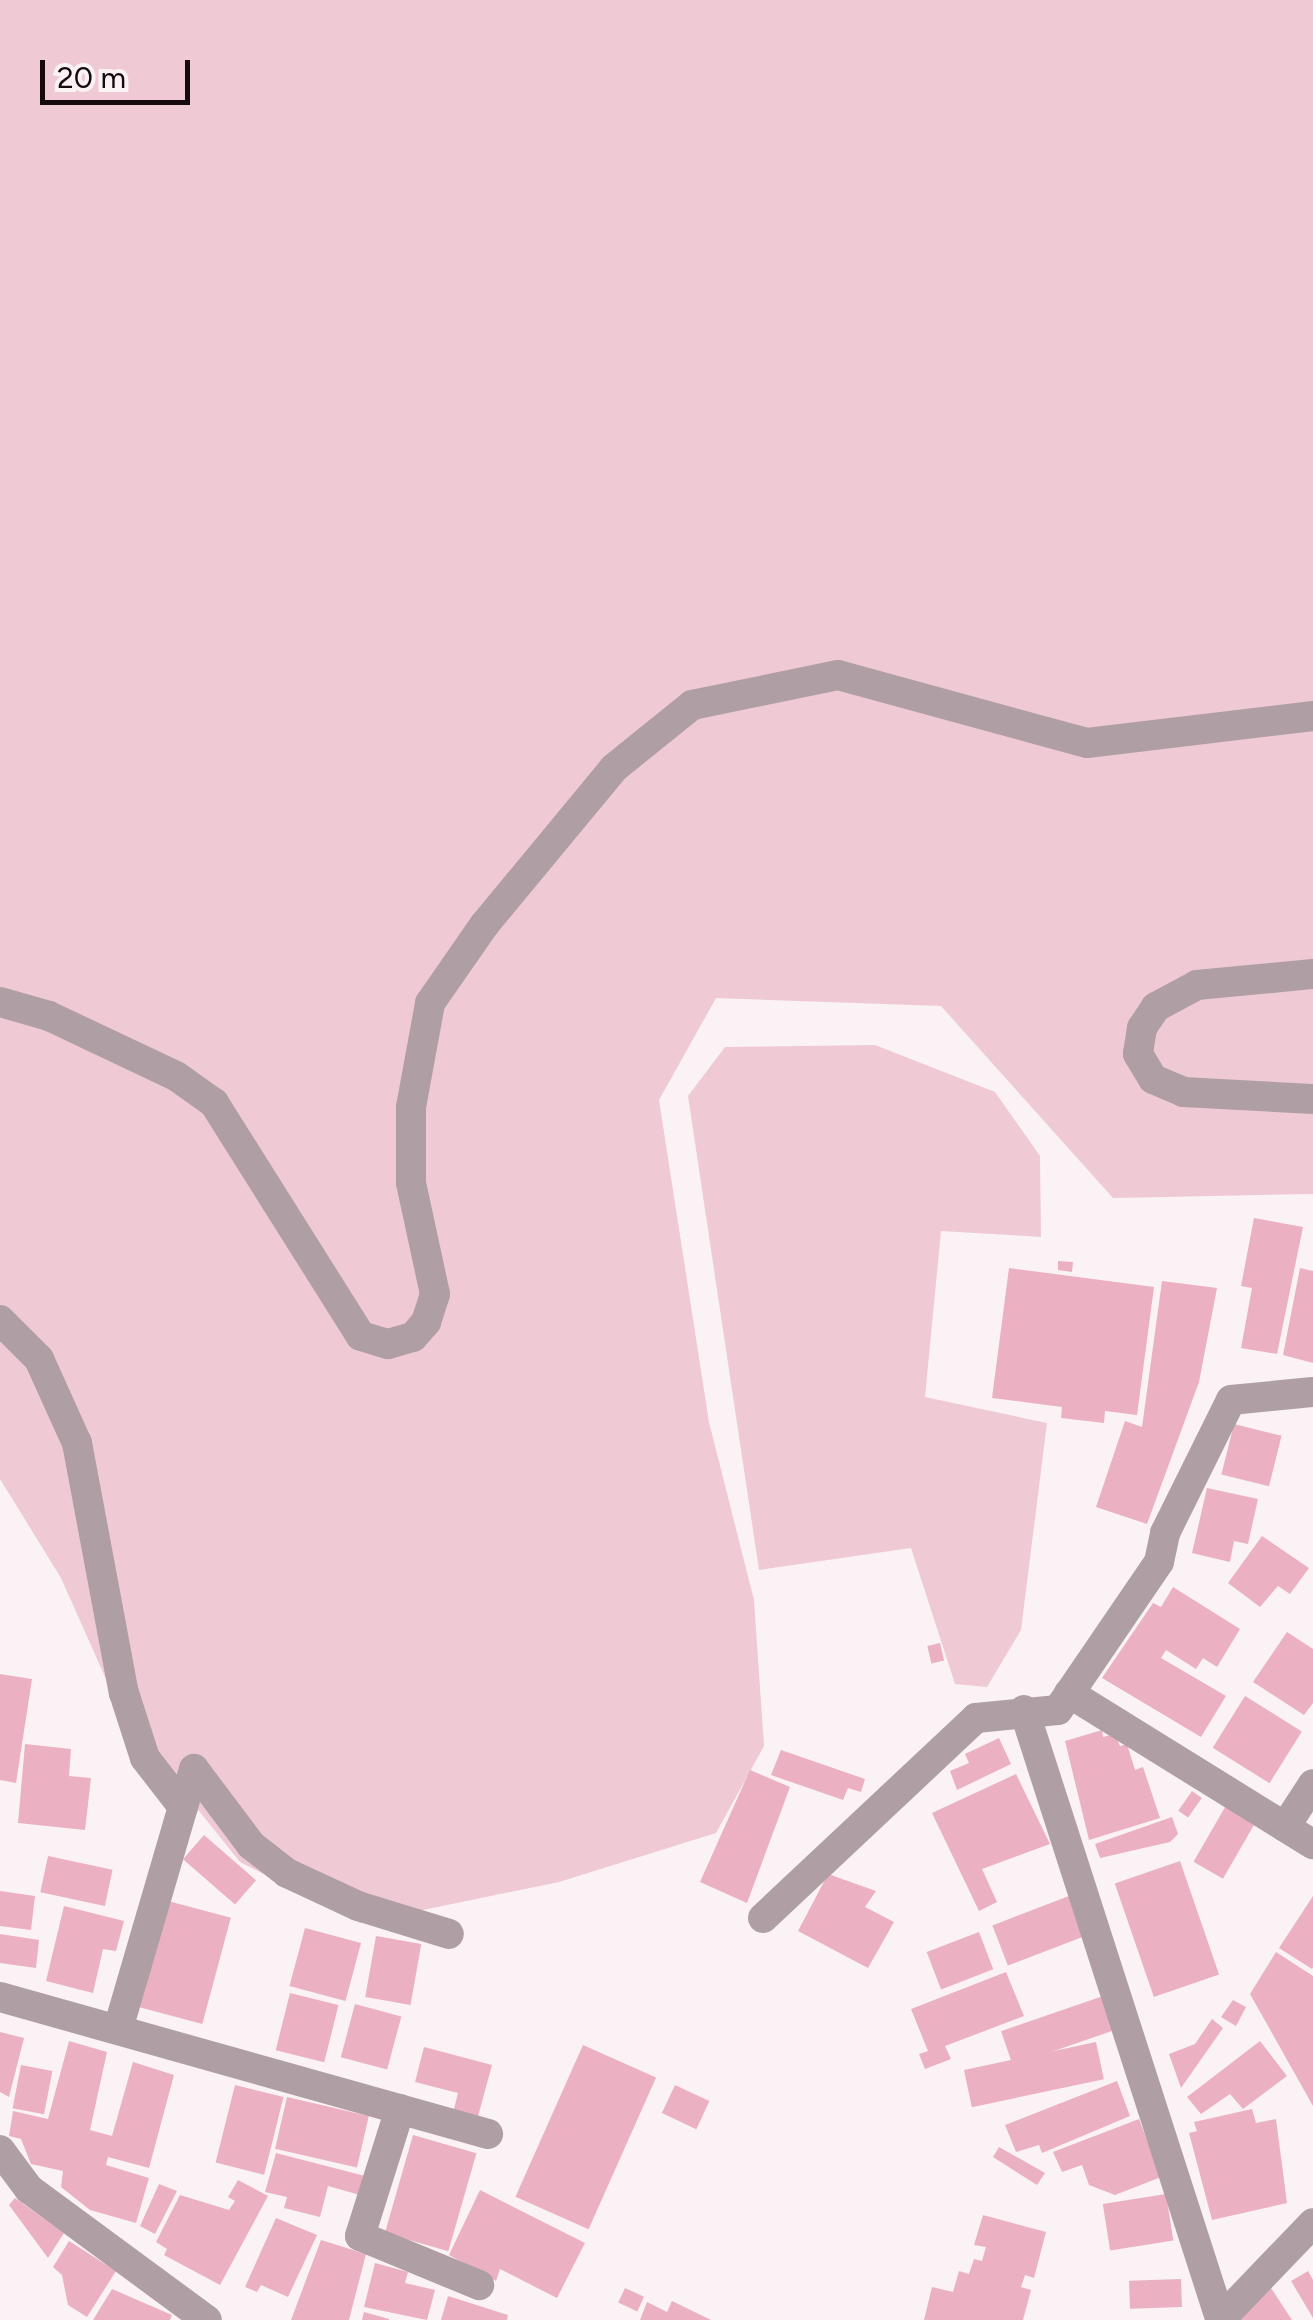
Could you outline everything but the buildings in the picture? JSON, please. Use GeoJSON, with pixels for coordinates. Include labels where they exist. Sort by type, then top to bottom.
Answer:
{"type":"FeatureCollection","features":[{"type":"Feature","properties":{"kind":"street"},"geometry":{"type":"LineString","coordinates":[[0,1002],[113,1046],[214,1103],[361,1336],[388,1344],[413,1337],[426,1322],[435,1294],[411,1184],[411,1107],[430,1003],[485,924],[614,768],[692,705],[838,675],[1087,743],[1313,716]]}},
{"type":"Feature","properties":{"kind":"street"},"geometry":{"type":"LineString","coordinates":[[1313,974],[1198,986],[1156,1007],[1142,1028],[1138,1054],[1153,1080],[1183,1092],[1313,1099]]}},
{"type":"Feature","properties":{"kind":"street"},"geometry":{"type":"LineString","coordinates":[[0,1320],[39,1359],[78,1443],[124,1693],[146,1758],[183,1807]]}},
{"type":"Feature","properties":{"kind":"street"},"geometry":{"type":"LineString","coordinates":[[762,1918],[976,1718],[1024,1710],[1058,1710],[1160,1562],[1164,1533],[1231,1400],[1313,1392]]}},
{"type":"Feature","properties":{"kind":"street"},"geometry":{"type":"LineString","coordinates":[[1069,1693],[1313,1844]]}},
{"type":"Feature","properties":{"kind":"street"},"geometry":{"type":"LineString","coordinates":[[1024,1710],[1219,2318],[1313,2223]]}},
{"type":"Feature","properties":{"kind":"street"},"geometry":{"type":"LineString","coordinates":[[118,2030],[194,1769],[251,1846],[287,1872],[358,1906],[448,1934]]}},
{"type":"Feature","properties":{"kind":"street"},"geometry":{"type":"LineString","coordinates":[[1285,1827],[1313,1784]]}},
{"type":"Feature","properties":{"kind":"street"},"geometry":{"type":"LineString","coordinates":[[0,1997],[488,2134]]}},
{"type":"Feature","properties":{"kind":"street"},"geometry":{"type":"LineString","coordinates":[[400,2109],[360,2236],[479,2286]]}},
{"type":"Feature","properties":{"kind":"street"},"geometry":{"type":"LineString","coordinates":[[0,2150],[29,2189],[207,2320]]}},
{"type":"Feature","properties":{"kind":"shaded area"},"geometry":{"type":"Polygon","coordinates":[[[0,0],[1313,0],[1313,1194],[1113,1198],[941,1006],[716,998],[659,1100],[709,1422],[754,1600],[764,1746],[716,1833],[559,1882],[360,1923],[240,1862],[122,1715],[61,1578],[0,1479],[0,0]]]}},
{"type":"Feature","properties":{"kind":"shaded area"},"geometry":{"type":"Polygon","coordinates":[[[875,1045],[995,1092],[1040,1156],[1041,1237],[941,1231],[925,1397],[1047,1423],[1021,1630],[987,1687],[955,1684],[911,1548],[759,1570],[688,1096],[725,1047],[875,1045]]]}}]}
